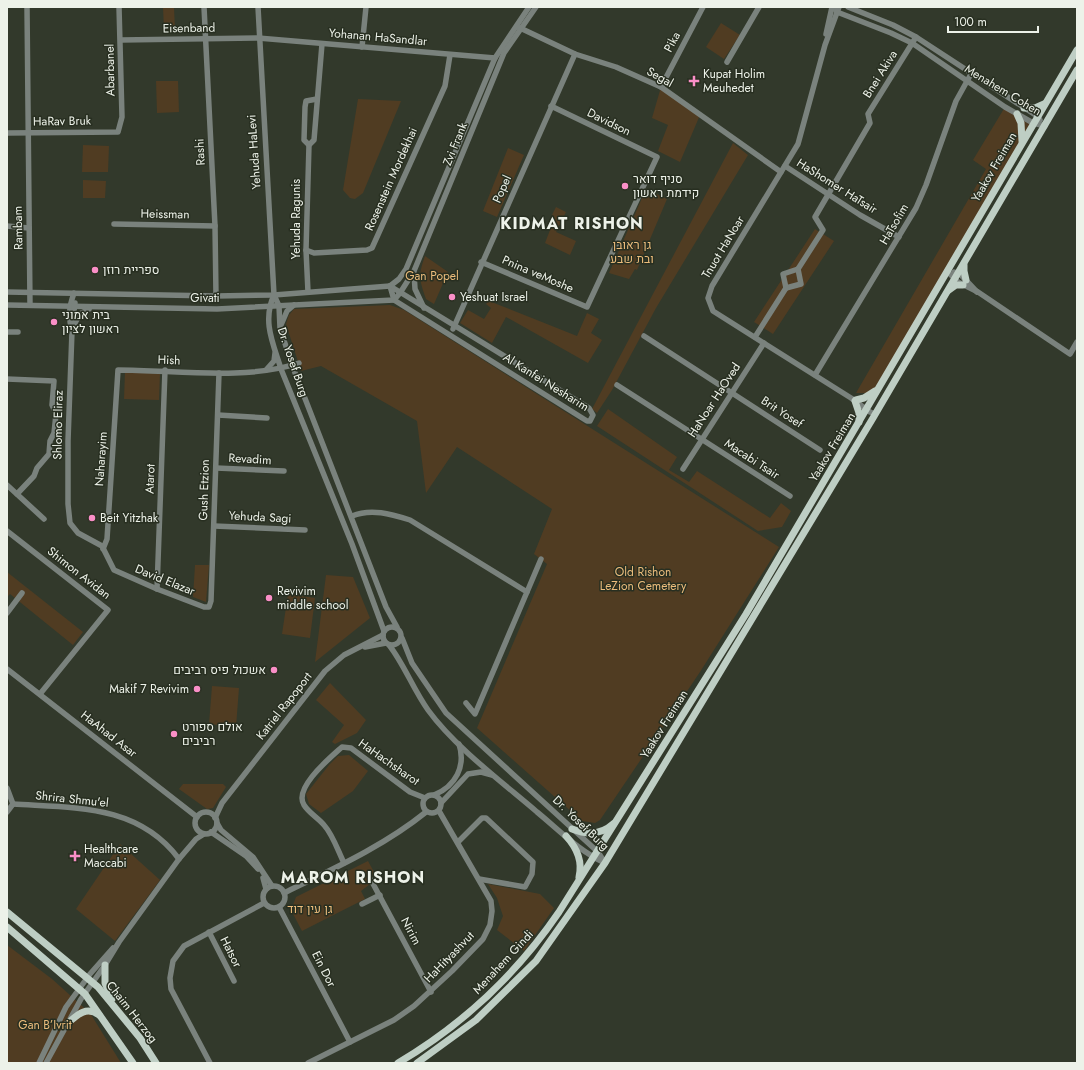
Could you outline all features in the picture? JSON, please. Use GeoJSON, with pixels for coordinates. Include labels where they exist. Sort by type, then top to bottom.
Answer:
{"type":"FeatureCollection","features":[{"type":"Feature","properties":{"kind":"main road","name":"Yaakov Freiman"},"geometry":{"type":"LineString","coordinates":[[596,855],[746,614],[859,423],[1022,141],[1077,50]]}},
{"type":"Feature","properties":{"kind":"main road","name":"Yaakov Freiman"},"geometry":{"type":"LineString","coordinates":[[605,863],[876,414],[1077,70]]}},
{"type":"Feature","properties":{"kind":"main road"},"geometry":{"type":"LineString","coordinates":[[1024,108],[1035,108],[1044,104]]}},
{"type":"Feature","properties":{"kind":"main road"},"geometry":{"type":"LineString","coordinates":[[1017,114],[1022,129],[1022,141]]}},
{"type":"Feature","properties":{"kind":"main road"},"geometry":{"type":"LineString","coordinates":[[948,292],[954,286],[965,282],[964,262]]}},
{"type":"Feature","properties":{"kind":"main road"},"geometry":{"type":"LineString","coordinates":[[859,423],[859,413],[854,400],[864,398],[878,388]]}},
{"type":"Feature","properties":{"kind":"main road"},"geometry":{"type":"LineString","coordinates":[[572,829],[587,834],[598,833],[608,829],[618,820]]}},
{"type":"Feature","properties":{"kind":"main road"},"geometry":{"type":"LineString","coordinates":[[566,836],[575,848],[581,861],[580,876],[574,888]]}},
{"type":"Feature","properties":{"kind":"main road","name":"Menahem Gindi"},"geometry":{"type":"LineString","coordinates":[[398,1063],[435,1039],[485,999],[528,954],[596,855]]}},
{"type":"Feature","properties":{"kind":"main road","name":"Menahem Gindi"},"geometry":{"type":"LineString","coordinates":[[417,1063],[476,1020],[536,961],[605,863]]}},
{"type":"Feature","properties":{"kind":"main road","name":"Chaim Herzog"},"geometry":{"type":"LineString","coordinates":[[7,912],[91,980],[140,1038],[156,1063]]}},
{"type":"Feature","properties":{"kind":"main road"},"geometry":{"type":"LineString","coordinates":[[7,927],[82,991],[103,1018],[133,1063]]}},
{"type":"Feature","properties":{"kind":"main road"},"geometry":{"type":"LineString","coordinates":[[106,966],[105,983],[109,994],[126,1021]]}},
{"type":"Feature","properties":{"kind":"main road"},"geometry":{"type":"LineString","coordinates":[[67,1024],[79,1013],[85,1011],[96,1013],[103,1018]]}},
{"type":"Feature","properties":{"kind":"street","name":"Rambam"},"geometry":{"type":"LineString","coordinates":[[27,7],[30,306]]}},
{"type":"Feature","properties":{"kind":"street","name":"Abarbanel"},"geometry":{"type":"LineString","coordinates":[[118,132],[122,117],[119,7]]}},
{"type":"Feature","properties":{"kind":"street","name":"Rashi"},"geometry":{"type":"LineString","coordinates":[[204,7],[215,226],[216,296]]}},
{"type":"Feature","properties":{"kind":"street","name":"Yehuda HaLevi"},"geometry":{"type":"LineString","coordinates":[[258,7],[258,38],[274,295]]}},
{"type":"Feature","properties":{"kind":"street"},"geometry":{"type":"LineString","coordinates":[[362,47],[366,7]]}},
{"type":"Feature","properties":{"kind":"street","name":"Zvi Frank"},"geometry":{"type":"LineString","coordinates":[[400,293],[414,272],[504,53],[529,7]]}},
{"type":"Feature","properties":{"kind":"street","name":"Zvi Frank"},"geometry":{"type":"LineString","coordinates":[[390,286],[399,279],[406,269],[495,58],[536,7]]}},
{"type":"Feature","properties":{"kind":"street","name":"Pika"},"geometry":{"type":"LineString","coordinates":[[661,88],[703,7]]}},
{"type":"Feature","properties":{"kind":"street"},"geometry":{"type":"LineString","coordinates":[[727,62],[759,7]]}},
{"type":"Feature","properties":{"kind":"street","name":"Menahem Cohen"},"geometry":{"type":"LineString","coordinates":[[848,7],[893,25],[916,37],[1037,116],[1045,126]]}},
{"type":"Feature","properties":{"kind":"street","name":"Menahem Cohen"},"geometry":{"type":"LineString","coordinates":[[835,8],[912,43],[967,82],[1017,114],[1033,123],[1045,126]]}},
{"type":"Feature","properties":{"kind":"street","name":"Tnuot HaNoar"},"geometry":{"type":"LineString","coordinates":[[835,8],[798,144],[712,286],[708,298],[713,311],[876,414]]}},
{"type":"Feature","properties":{"kind":"street","name":"Segal"},"geometry":{"type":"LineString","coordinates":[[518,28],[575,54],[616,67],[661,88],[781,172]]}},
{"type":"Feature","properties":{"kind":"street","name":"Bnei Akiva"},"geometry":{"type":"LineString","coordinates":[[786,288],[783,274],[798,268],[822,230],[815,217],[870,123],[868,114],[916,37]]}},
{"type":"Feature","properties":{"kind":"street","name":"Eisenband"},"geometry":{"type":"LineString","coordinates":[[121,40],[258,38]]}},
{"type":"Feature","properties":{"kind":"street","name":"Yohanan HaSandlar"},"geometry":{"type":"LineString","coordinates":[[258,38],[495,58]]}},
{"type":"Feature","properties":{"kind":"street","name":"Yehuda Ragunis"},"geometry":{"type":"LineString","coordinates":[[308,292],[306,250],[309,145],[314,140],[322,44]]}},
{"type":"Feature","properties":{"kind":"street","name":"Popel"},"geometry":{"type":"LineString","coordinates":[[450,335],[481,262],[575,54]]}},
{"type":"Feature","properties":{"kind":"street","name":"Rosenstein Mordekhai"},"geometry":{"type":"LineString","coordinates":[[306,250],[314,254],[367,250],[372,248],[445,86],[450,55]]}},
{"type":"Feature","properties":{"kind":"street","name":"HaTsofim"},"geometry":{"type":"LineString","coordinates":[[815,375],[919,202],[951,113],[971,74]]}},
{"type":"Feature","properties":{"kind":"street","name":"Yehuda Ragunis"},"geometry":{"type":"LineString","coordinates":[[309,145],[304,140],[306,101],[317,99]]}},
{"type":"Feature","properties":{"kind":"street","name":"Davidson"},"geometry":{"type":"LineString","coordinates":[[551,106],[657,157],[586,307]]}},
{"type":"Feature","properties":{"kind":"street","name":"HaRav Bruk"},"geometry":{"type":"LineString","coordinates":[[7,133],[118,132]]}},
{"type":"Feature","properties":{"kind":"street","name":"HaShomer HaTsair"},"geometry":{"type":"LineString","coordinates":[[785,166],[828,195],[899,237]]}},
{"type":"Feature","properties":{"kind":"street","name":"Heissman"},"geometry":{"type":"LineString","coordinates":[[114,224],[215,226]]}},
{"type":"Feature","properties":{"kind":"street"},"geometry":{"type":"LineString","coordinates":[[7,226],[29,228]]}},
{"type":"Feature","properties":{"kind":"street","name":"Pnina veMoshe"},"geometry":{"type":"LineString","coordinates":[[481,262],[586,307]]}},
{"type":"Feature","properties":{"kind":"street","name":"Bnei Akiva"},"geometry":{"type":"LineString","coordinates":[[755,337],[786,288],[801,284],[798,268]]}},
{"type":"Feature","properties":{"kind":"street"},"geometry":{"type":"LineString","coordinates":[[947,271],[1070,354],[1077,342]]}},
{"type":"Feature","properties":{"kind":"street"},"geometry":{"type":"LineString","coordinates":[[414,272],[414,288],[424,308]]}},
{"type":"Feature","properties":{"kind":"street"},"geometry":{"type":"LineString","coordinates":[[390,286],[394,300]]}},
{"type":"Feature","properties":{"kind":"street","name":"Givati"},"geometry":{"type":"LineString","coordinates":[[7,292],[216,296],[274,295],[390,286]]}},
{"type":"Feature","properties":{"kind":"street","name":"Al Kanfei Nesharim"},"geometry":{"type":"LineString","coordinates":[[390,286],[454,327],[589,408],[594,415],[590,421],[586,421],[394,300]]}},
{"type":"Feature","properties":{"kind":"street","name":"Shlomo Eliraz"},"geometry":{"type":"LineString","coordinates":[[72,328],[69,321],[69,306],[74,293]]}},
{"type":"Feature","properties":{"kind":"street","name":"Shlomo Eliraz"},"geometry":{"type":"LineString","coordinates":[[74,293],[76,307],[72,328],[68,464],[68,504],[70,523],[78,533],[97,543],[103,549],[114,570]]}},
{"type":"Feature","properties":{"kind":"street"},"geometry":{"type":"LineString","coordinates":[[394,300],[400,293]]}},
{"type":"Feature","properties":{"kind":"street"},"geometry":{"type":"LineString","coordinates":[[268,307],[274,295]]}},
{"type":"Feature","properties":{"kind":"street","name":"Dr. Yosef Burg"},"geometry":{"type":"LineString","coordinates":[[274,295],[279,306],[280,328],[292,365],[352,516],[386,607],[397,628]]}},
{"type":"Feature","properties":{"kind":"street","name":"Givati"},"geometry":{"type":"LineString","coordinates":[[7,305],[94,308],[217,309],[394,300]]}},
{"type":"Feature","properties":{"kind":"street"},"geometry":{"type":"LineString","coordinates":[[280,328],[287,311],[294,305]]}},
{"type":"Feature","properties":{"kind":"street","name":"Dr. Yosef Burg"},"geometry":{"type":"LineString","coordinates":[[268,307],[269,326],[281,369],[352,544],[384,633]]}},
{"type":"Feature","properties":{"kind":"street"},"geometry":{"type":"LineString","coordinates":[[72,328],[80,314],[85,310],[94,308]]}},
{"type":"Feature","properties":{"kind":"street"},"geometry":{"type":"LineString","coordinates":[[7,332],[18,332]]}},
{"type":"Feature","properties":{"kind":"street","name":"Brit Yosef"},"geometry":{"type":"LineString","coordinates":[[644,336],[820,450]]}},
{"type":"Feature","properties":{"kind":"street","name":"HaNoar HaOved"},"geometry":{"type":"LineString","coordinates":[[683,469],[764,343]]}},
{"type":"Feature","properties":{"kind":"street"},"geometry":{"type":"LineString","coordinates":[[266,370],[274,361],[275,350]]}},
{"type":"Feature","properties":{"kind":"street","name":"Hish"},"geometry":{"type":"LineString","coordinates":[[118,370],[165,370],[219,373],[281,369],[299,363]]}},
{"type":"Feature","properties":{"kind":"street","name":"Naharayim"},"geometry":{"type":"LineString","coordinates":[[103,549],[107,539],[118,370]]}},
{"type":"Feature","properties":{"kind":"street","name":"Atarot"},"geometry":{"type":"LineString","coordinates":[[157,589],[165,370]]}},
{"type":"Feature","properties":{"kind":"street","name":"Gush Etzion"},"geometry":{"type":"LineString","coordinates":[[209,607],[211,601],[219,373]]}},
{"type":"Feature","properties":{"kind":"street"},"geometry":{"type":"LineString","coordinates":[[7,379],[54,381],[52,405],[56,414],[54,433],[50,440],[49,454],[37,468],[34,476],[17,494]]}},
{"type":"Feature","properties":{"kind":"street","name":"Macabi Tsair"},"geometry":{"type":"LineString","coordinates":[[617,385],[790,496]]}},
{"type":"Feature","properties":{"kind":"street"},"geometry":{"type":"LineString","coordinates":[[218,415],[267,418]]}},
{"type":"Feature","properties":{"kind":"street","name":"Revadim"},"geometry":{"type":"LineString","coordinates":[[216,468],[284,471]]}},
{"type":"Feature","properties":{"kind":"street"},"geometry":{"type":"LineString","coordinates":[[7,485],[44,519]]}},
{"type":"Feature","properties":{"kind":"street"},"geometry":{"type":"LineString","coordinates":[[352,516],[361,512],[374,512],[391,514],[410,520],[527,592]]}},
{"type":"Feature","properties":{"kind":"street","name":"Yehuda Sagi"},"geometry":{"type":"LineString","coordinates":[[214,526],[305,530]]}},
{"type":"Feature","properties":{"kind":"street","name":"Shimon Avidan"},"geometry":{"type":"LineString","coordinates":[[7,531],[108,610],[40,694]]}},
{"type":"Feature","properties":{"kind":"street"},"geometry":{"type":"LineString","coordinates":[[466,703],[475,714],[541,559]]}},
{"type":"Feature","properties":{"kind":"street","name":"David Elazar"},"geometry":{"type":"LineString","coordinates":[[114,570],[157,589],[204,607],[209,607]]}},
{"type":"Feature","properties":{"kind":"street"},"geometry":{"type":"LineString","coordinates":[[7,613],[22,593]]}},
{"type":"Feature","properties":{"kind":"street"},"geometry":{"type":"LineString","coordinates":[[388,627],[397,628],[401,632],[402,638],[397,644],[387,644],[384,633],[388,627]]}},
{"type":"Feature","properties":{"kind":"street","name":"Katriel Rapoport"},"geometry":{"type":"LineString","coordinates":[[216,820],[220,807],[325,671],[344,655],[384,633]]}},
{"type":"Feature","properties":{"kind":"street","name":"Dr. Yosef Burg"},"geometry":{"type":"LineString","coordinates":[[402,638],[416,669],[446,713],[572,829],[605,863]]}},
{"type":"Feature","properties":{"kind":"street","name":"Dr. Yosef Burg"},"geometry":{"type":"LineString","coordinates":[[387,644],[428,710],[459,743],[496,777],[566,836],[596,855]]}},
{"type":"Feature","properties":{"kind":"street","name":"Katriel Rapoport"},"geometry":{"type":"LineString","coordinates":[[359,648],[387,644]]}},
{"type":"Feature","properties":{"kind":"street","name":"HaAhad Asar"},"geometry":{"type":"LineString","coordinates":[[7,669],[197,817]]}},
{"type":"Feature","properties":{"kind":"street"},"geometry":{"type":"LineString","coordinates":[[426,812],[423,807],[425,798],[444,790],[458,774],[462,761],[459,743]]}},
{"type":"Feature","properties":{"kind":"street","name":"HaHachsharot"},"geometry":{"type":"LineString","coordinates":[[344,863],[325,826],[303,805],[302,795],[306,784],[326,760],[342,747],[351,748],[410,792],[425,798]]}},
{"type":"Feature","properties":{"kind":"street"},"geometry":{"type":"LineString","coordinates":[[284,893],[344,863],[407,827],[426,812],[434,813],[439,811],[442,802],[468,774],[481,772],[496,777]]}},
{"type":"Feature","properties":{"kind":"street"},"geometry":{"type":"LineString","coordinates":[[7,788],[13,804],[7,812]]}},
{"type":"Feature","properties":{"kind":"street"},"geometry":{"type":"LineString","coordinates":[[434,795],[439,797],[442,802]]}},
{"type":"Feature","properties":{"kind":"street","name":"Shrira Shmu'el"},"geometry":{"type":"LineString","coordinates":[[13,804],[109,813],[137,822],[171,849],[179,859]]}},
{"type":"Feature","properties":{"kind":"street","name":"Katriel Rapoport"},"geometry":{"type":"LineString","coordinates":[[210,813],[220,807]]}},
{"type":"Feature","properties":{"kind":"street","name":"HaHityashvut"},"geometry":{"type":"LineString","coordinates":[[308,1063],[394,1020],[414,1006],[483,939],[490,924],[492,911],[491,901],[439,811]]}},
{"type":"Feature","properties":{"kind":"street"},"geometry":{"type":"LineString","coordinates":[[39,1063],[66,1007],[91,980],[190,845],[197,830],[195,822],[197,817],[204,812],[210,813],[216,820],[221,830],[259,864],[272,886]]}},
{"type":"Feature","properties":{"kind":"street"},"geometry":{"type":"LineString","coordinates":[[458,842],[482,818],[486,818],[533,862],[532,874],[525,887],[479,879]]}},
{"type":"Feature","properties":{"kind":"street"},"geometry":{"type":"LineString","coordinates":[[190,845],[204,834],[211,832],[215,828],[216,820]]}},
{"type":"Feature","properties":{"kind":"street"},"geometry":{"type":"LineString","coordinates":[[197,830],[204,834]]}},
{"type":"Feature","properties":{"kind":"street"},"geometry":{"type":"LineString","coordinates":[[211,832],[246,856],[256,866],[266,889]]}},
{"type":"Feature","properties":{"kind":"street","name":"Nirim"},"geometry":{"type":"LineString","coordinates":[[371,880],[430,992]]}},
{"type":"Feature","properties":{"kind":"street"},"geometry":{"type":"LineString","coordinates":[[272,886],[279,888],[284,893],[285,899],[279,907],[272,908],[264,903],[263,896],[266,889],[272,886]]}},
{"type":"Feature","properties":{"kind":"street"},"geometry":{"type":"LineString","coordinates":[[362,904],[380,895]]}},
{"type":"Feature","properties":{"kind":"street"},"geometry":{"type":"LineString","coordinates":[[210,1063],[171,989],[170,978],[173,961],[184,946],[264,903]]}},
{"type":"Feature","properties":{"kind":"street","name":"Ein Dor"},"geometry":{"type":"LineString","coordinates":[[279,907],[350,1042]]}},
{"type":"Feature","properties":{"kind":"street","name":"Hatsor"},"geometry":{"type":"LineString","coordinates":[[208,932],[234,981]]}},
{"type":"Feature","properties":{"kind":"street"},"geometry":{"type":"LineString","coordinates":[[91,980],[106,966],[119,942]]}},
{"type":"Feature","properties":{"kind":"street"},"geometry":{"type":"LineString","coordinates":[[46,1063],[67,1024],[82,991]]}},
{"type":"Feature","properties":{"kind":"green space"},"geometry":{"type":"Polygon","coordinates":[[[163,7],[174,7],[175,30],[164,30],[163,7]]]}},
{"type":"Feature","properties":{"kind":"green space"},"geometry":{"type":"Polygon","coordinates":[[[721,23],[740,35],[724,59],[706,47],[721,23]]]}},
{"type":"Feature","properties":{"kind":"green space"},"geometry":{"type":"Polygon","coordinates":[[[156,81],[178,81],[179,112],[157,113],[156,81]]]}},
{"type":"Feature","properties":{"kind":"green space"},"geometry":{"type":"Polygon","coordinates":[[[661,87],[700,115],[680,162],[658,151],[668,125],[652,118],[661,87]]]}},
{"type":"Feature","properties":{"kind":"green space"},"geometry":{"type":"Polygon","coordinates":[[[358,99],[401,101],[363,193],[355,199],[350,198],[343,190],[358,99]]]}},
{"type":"Feature","properties":{"kind":"green space"},"geometry":{"type":"Polygon","coordinates":[[[1005,107],[1033,123],[882,383],[867,393],[856,393],[986,169],[973,160],[1005,107]]]}},
{"type":"Feature","properties":{"kind":"green space"},"geometry":{"type":"Polygon","coordinates":[[[733,143],[748,155],[656,308],[612,390],[597,413],[592,409],[733,143]]]}},
{"type":"Feature","properties":{"kind":"green space"},"geometry":{"type":"Polygon","coordinates":[[[83,145],[109,146],[108,172],[82,172],[83,145]]]}},
{"type":"Feature","properties":{"kind":"green space"},"geometry":{"type":"Polygon","coordinates":[[[508,148],[524,155],[497,217],[483,211],[508,148]]]}},
{"type":"Feature","properties":{"kind":"green space"},"geometry":{"type":"Polygon","coordinates":[[[83,180],[106,181],[105,198],[83,198],[83,180]]]}},
{"type":"Feature","properties":{"kind":"green space","name":"גן ראובן ובת שבע"},"geometry":{"type":"Polygon","coordinates":[[[646,189],[667,199],[637,270],[635,269],[629,279],[609,273],[646,189]]]}},
{"type":"Feature","properties":{"kind":"green space"},"geometry":{"type":"Polygon","coordinates":[[[556,207],[566,212],[556,232],[576,241],[570,255],[545,243],[550,230],[546,227],[556,207]]]}},
{"type":"Feature","properties":{"kind":"green space"},"geometry":{"type":"Polygon","coordinates":[[[815,229],[834,241],[773,334],[754,322],[815,229]]]}},
{"type":"Feature","properties":{"kind":"green space","name":"Gan Popel"},"geometry":{"type":"Polygon","coordinates":[[[425,256],[448,272],[434,304],[426,299],[420,277],[425,256]]]}},
{"type":"Feature","properties":{"kind":"green space"},"geometry":{"type":"Polygon","coordinates":[[[489,301],[577,336],[587,313],[599,319],[591,333],[602,340],[588,363],[506,317],[492,343],[460,323],[468,310],[484,319],[491,308],[486,304],[489,301]]]}},
{"type":"Feature","properties":{"kind":"green space","name":"Old Rishon LeZion Cemetery"},"geometry":{"type":"Polygon","coordinates":[[[390,305],[404,310],[779,547],[700,672],[600,820],[595,823],[582,821],[477,728],[547,564],[534,554],[552,509],[457,447],[426,493],[417,421],[321,366],[301,371],[286,324],[289,315],[294,309],[390,305]]]}},
{"type":"Feature","properties":{"kind":"green space"},"geometry":{"type":"Polygon","coordinates":[[[125,372],[160,373],[159,400],[124,399],[125,372]]]}},
{"type":"Feature","properties":{"kind":"green space"},"geometry":{"type":"Polygon","coordinates":[[[608,409],[677,457],[669,470],[689,482],[697,471],[770,518],[781,503],[791,511],[782,527],[758,531],[597,426],[608,409]]]}},
{"type":"Feature","properties":{"kind":"green space"},"geometry":{"type":"Polygon","coordinates":[[[195,565],[209,565],[206,602],[193,597],[195,565]]]}},
{"type":"Feature","properties":{"kind":"green space"},"geometry":{"type":"Polygon","coordinates":[[[7,572],[83,632],[73,645],[10,594],[7,597],[7,572]]]}},
{"type":"Feature","properties":{"kind":"green space"},"geometry":{"type":"Polygon","coordinates":[[[326,575],[353,577],[370,618],[315,662],[326,575]]]}},
{"type":"Feature","properties":{"kind":"green space"},"geometry":{"type":"Polygon","coordinates":[[[288,594],[315,598],[310,638],[282,634],[288,594]]]}},
{"type":"Feature","properties":{"kind":"green space"},"geometry":{"type":"Polygon","coordinates":[[[330,683],[366,720],[357,733],[335,744],[332,742],[344,725],[316,700],[330,683]]]}},
{"type":"Feature","properties":{"kind":"green space"},"geometry":{"type":"Polygon","coordinates":[[[212,686],[239,688],[236,727],[209,724],[212,686]]]}},
{"type":"Feature","properties":{"kind":"green space"},"geometry":{"type":"Polygon","coordinates":[[[349,755],[368,771],[353,791],[321,813],[309,804],[306,794],[338,756],[349,755]]]}},
{"type":"Feature","properties":{"kind":"green space"},"geometry":{"type":"Polygon","coordinates":[[[183,784],[223,784],[226,787],[213,808],[207,809],[179,789],[183,784]]]}},
{"type":"Feature","properties":{"kind":"green space"},"geometry":{"type":"Polygon","coordinates":[[[120,844],[160,880],[115,941],[76,909],[120,844]]]}},
{"type":"Feature","properties":{"kind":"green space","name":"גן עין דוד"},"geometry":{"type":"Polygon","coordinates":[[[368,861],[375,874],[367,878],[370,884],[361,891],[365,899],[302,931],[291,910],[296,897],[368,861]]]}},
{"type":"Feature","properties":{"kind":"green space"},"geometry":{"type":"Polygon","coordinates":[[[488,884],[540,894],[554,908],[524,951],[497,930],[503,916],[497,898],[488,884]]]}},
{"type":"Feature","properties":{"kind":"green space","name":"Gan B’Ivrit"},"geometry":{"type":"Polygon","coordinates":[[[7,945],[52,979],[90,1013],[121,1063],[7,1063],[7,945]]]}},
{"type":"Feature","properties":{"kind":"place","name":"Kupat Holim Meuhedet"},"geometry":{"type":"Point","coordinates":[694,81]}},
{"type":"Feature","properties":{"kind":"place","name":"סניף דואר קידמת ראשון"},"geometry":{"type":"Point","coordinates":[625,186]}},
{"type":"Feature","properties":{"kind":"place","name":"ספריית רוזן"},"geometry":{"type":"Point","coordinates":[95,270]}},
{"type":"Feature","properties":{"kind":"place","name":"Yeshuat Israel"},"geometry":{"type":"Point","coordinates":[452,297]}},
{"type":"Feature","properties":{"kind":"place","name":"בית אמוני ראשון לציון"},"geometry":{"type":"Point","coordinates":[54,322]}},
{"type":"Feature","properties":{"kind":"place","name":"Beit Yitzhak"},"geometry":{"type":"Point","coordinates":[92,518]}},
{"type":"Feature","properties":{"kind":"place","name":"Revivim middle school"},"geometry":{"type":"Point","coordinates":[269,598]}},
{"type":"Feature","properties":{"kind":"place","name":"אשכול פיס רביבים"},"geometry":{"type":"Point","coordinates":[274,670]}},
{"type":"Feature","properties":{"kind":"place","name":"Makif 7 Revivim"},"geometry":{"type":"Point","coordinates":[197,689]}},
{"type":"Feature","properties":{"kind":"place","name":"אולם ספורט רביבים"},"geometry":{"type":"Point","coordinates":[174,734]}},
{"type":"Feature","properties":{"kind":"place","name":"Healthcare Maccabi"},"geometry":{"type":"Point","coordinates":[75,856]}},
{"type":"Feature","properties":{"kind":"district","name":"KIDMAT RISHON"},"geometry":{"type":"Point","coordinates":[572,223]}},
{"type":"Feature","properties":{"kind":"district","name":"MAROM RISHON"},"geometry":{"type":"Point","coordinates":[353,877]}}]}
